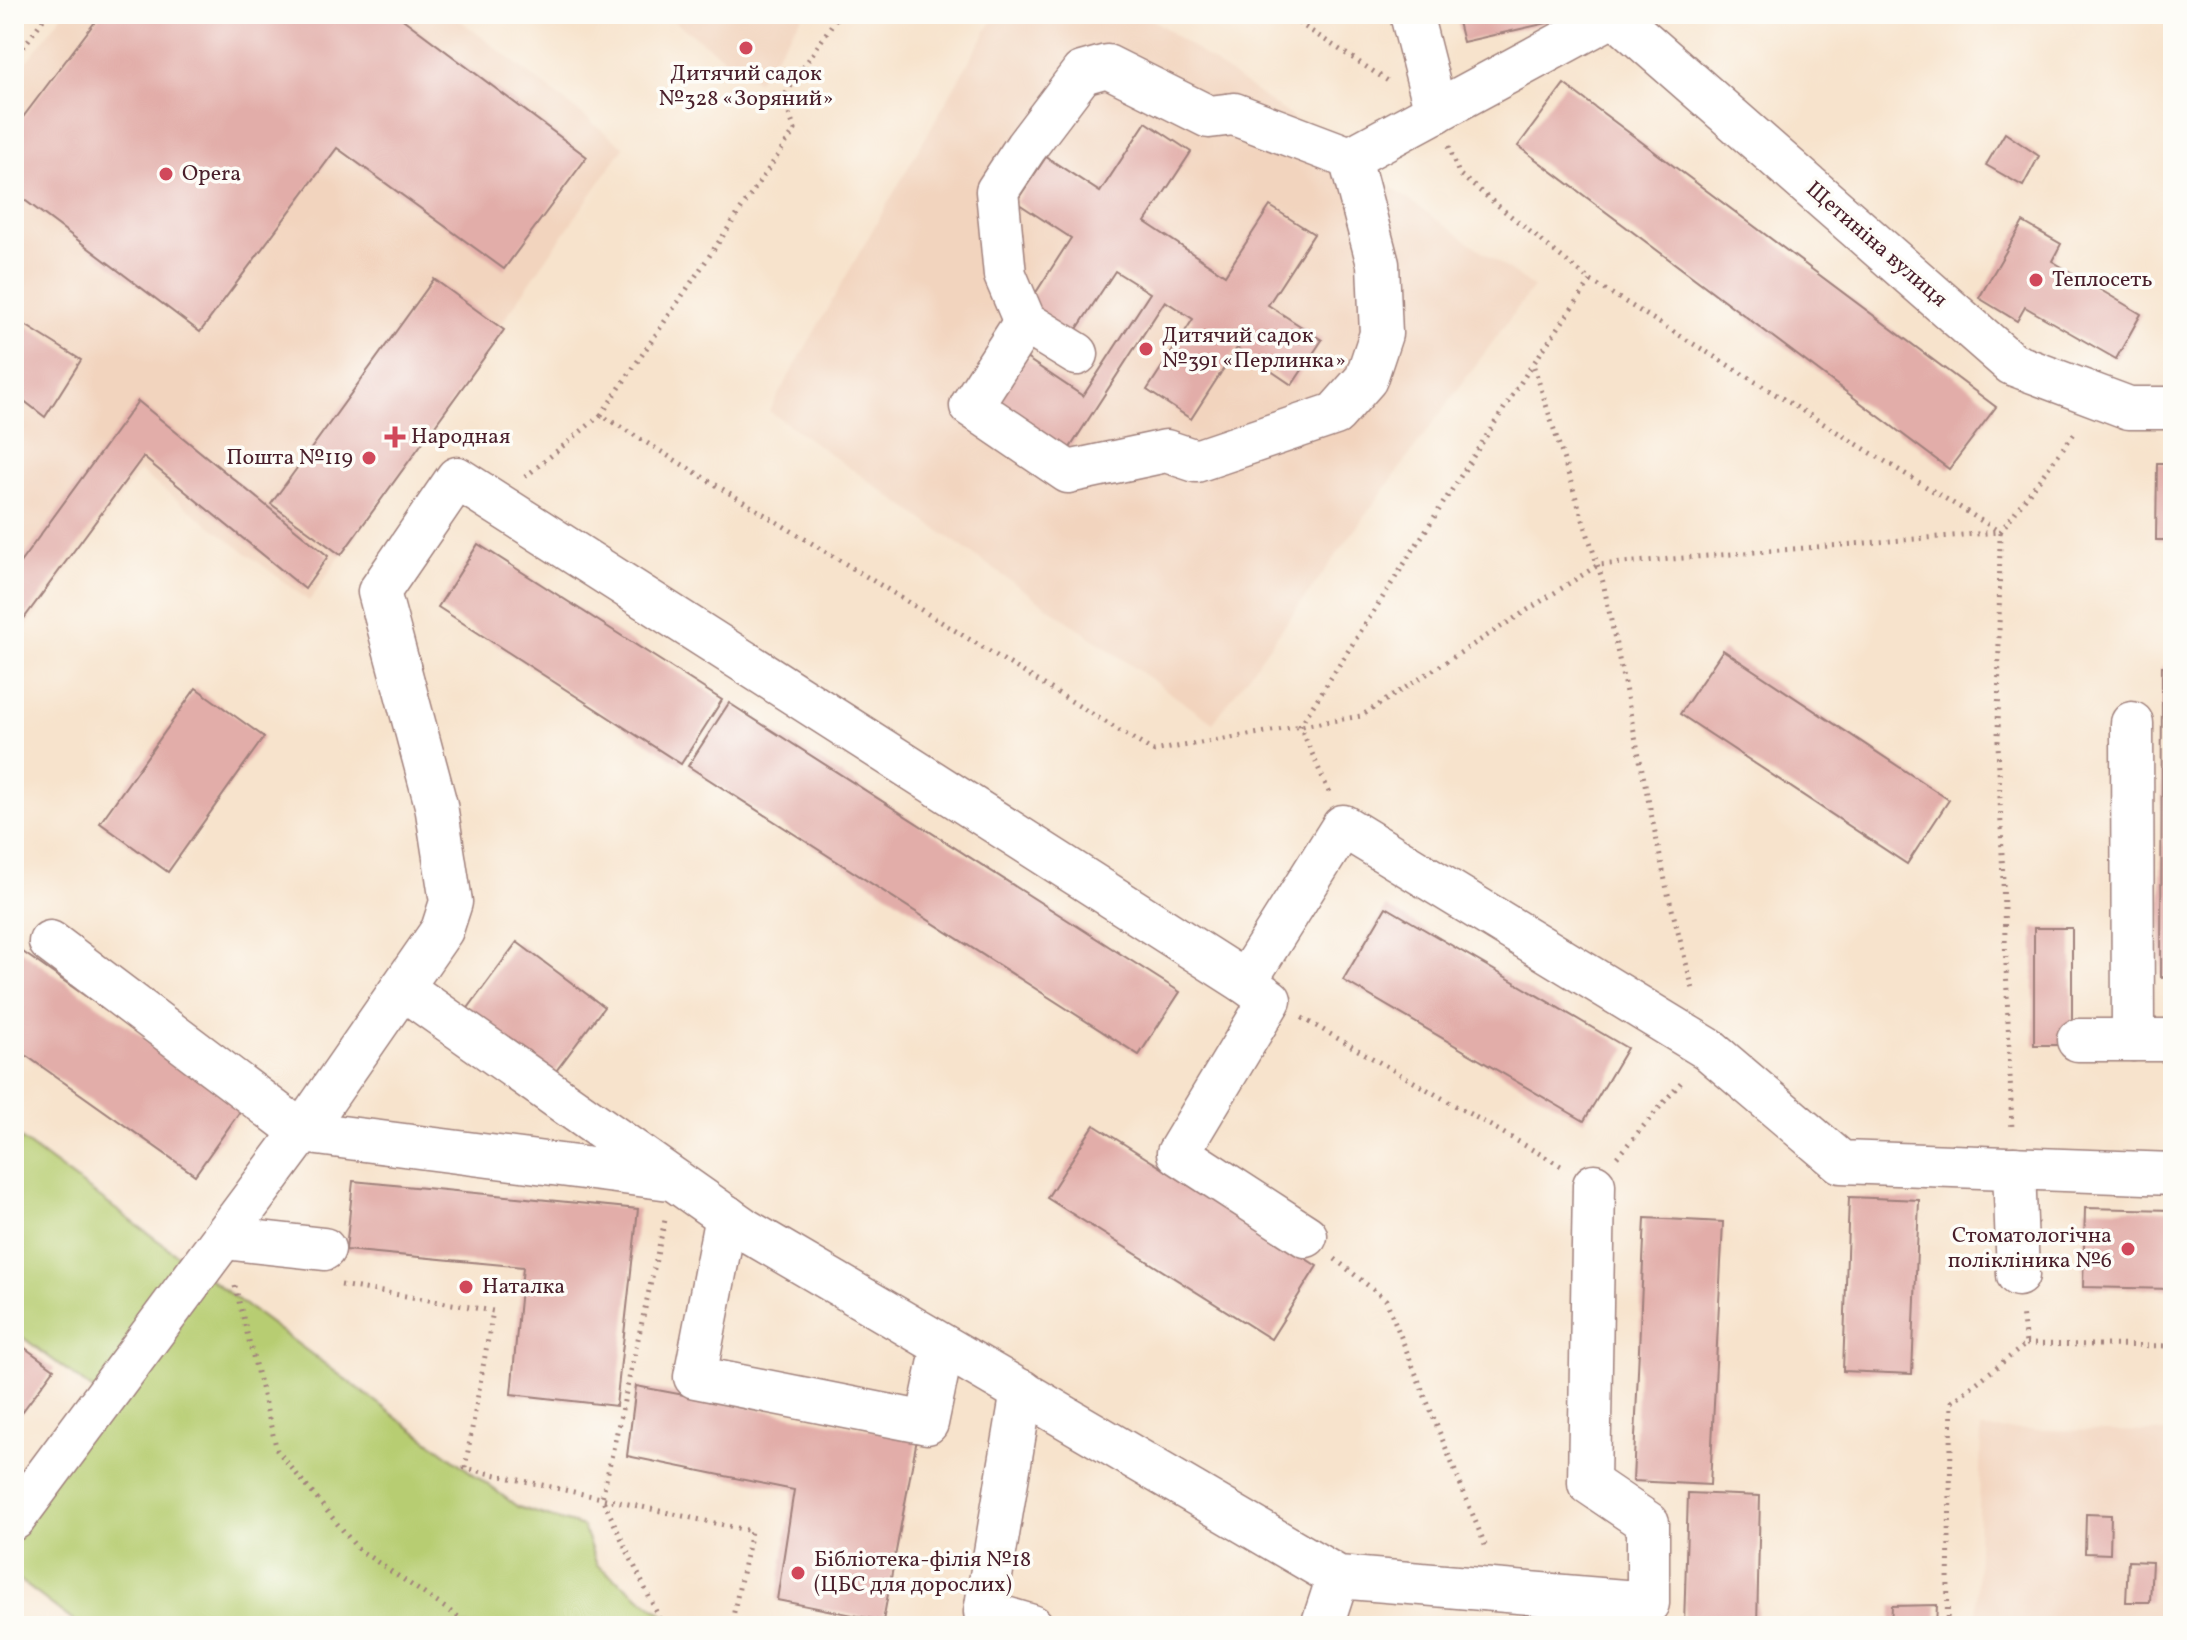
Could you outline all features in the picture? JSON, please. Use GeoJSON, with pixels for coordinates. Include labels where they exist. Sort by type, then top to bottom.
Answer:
{"type":"FeatureCollection","features":[{"type":"Feature","properties":{"kind":"street"},"geometry":{"type":"LineString","coordinates":[[1411,14],[1436,112]]}},
{"type":"Feature","properties":{"kind":"street"},"geometry":{"type":"LineString","coordinates":[[1077,354],[1025,322],[1005,275],[997,191],[1082,73],[1107,66],[1209,117],[1234,114],[1350,158],[1614,14]]}},
{"type":"Feature","properties":{"kind":"street","name":"Щетиніна вулиця"},"geometry":{"type":"LineString","coordinates":[[1614,14],[2012,364],[2129,408],[2173,408]]}},
{"type":"Feature","properties":{"kind":"street"},"geometry":{"type":"LineString","coordinates":[[1025,322],[971,406],[1068,472],[1166,451],[1196,461],[1335,414],[1366,379],[1381,334],[1378,264],[1350,158]]}},
{"type":"Feature","properties":{"kind":"street"},"geometry":{"type":"LineString","coordinates":[[14,1519],[302,1132],[442,930],[451,902],[436,805],[379,592],[457,478],[1257,991]]}},
{"type":"Feature","properties":{"kind":"street"},"geometry":{"type":"LineString","coordinates":[[2078,1040],[2153,1040],[2132,723]]}},
{"type":"Feature","properties":{"kind":"street"},"geometry":{"type":"LineString","coordinates":[[1306,1236],[1178,1153],[1257,991],[1343,826],[1708,1049],[1841,1162],[2173,1174]]}},
{"type":"Feature","properties":{"kind":"street"},"geometry":{"type":"LineString","coordinates":[[50,942],[302,1132],[674,1180]]}},
{"type":"Feature","properties":{"kind":"street"},"geometry":{"type":"LineString","coordinates":[[402,988],[726,1216],[1338,1577],[1503,1590],[1648,1614],[1648,1523],[1589,1483],[1594,1185]]}},
{"type":"Feature","properties":{"kind":"street"},"geometry":{"type":"LineString","coordinates":[[2014,1168],[2018,1275]]}},
{"type":"Feature","properties":{"kind":"street"},"geometry":{"type":"LineString","coordinates":[[726,1216],[695,1377],[927,1423],[943,1346]]}},
{"type":"Feature","properties":{"kind":"street"},"geometry":{"type":"LineString","coordinates":[[224,1238],[324,1249]]}},
{"type":"Feature","properties":{"kind":"street"},"geometry":{"type":"LineString","coordinates":[[1022,1391],[985,1612],[1032,1626]]}},
{"type":"Feature","properties":{"kind":"street"},"geometry":{"type":"LineString","coordinates":[[1322,1626],[1338,1577]]}},
{"type":"Feature","properties":{"kind":"path"},"geometry":{"type":"LineString","coordinates":[[14,60],[47,14]]}},
{"type":"Feature","properties":{"kind":"path"},"geometry":{"type":"LineString","coordinates":[[495,502],[601,415],[795,130],[783,98],[839,14]]}},
{"type":"Feature","properties":{"kind":"path"},"geometry":{"type":"LineString","coordinates":[[1285,14],[1436,112],[1459,174],[1591,281],[2000,532]]}},
{"type":"Feature","properties":{"kind":"path"},"geometry":{"type":"LineString","coordinates":[[1300,726],[1533,364],[1591,281]]}},
{"type":"Feature","properties":{"kind":"path"},"geometry":{"type":"LineString","coordinates":[[1257,991],[1594,1185],[1708,1049],[1667,890],[1603,582],[1533,364]]}},
{"type":"Feature","properties":{"kind":"path"},"geometry":{"type":"LineString","coordinates":[[2014,1168],[1998,743],[2000,532],[2100,398]]}},
{"type":"Feature","properties":{"kind":"path"},"geometry":{"type":"LineString","coordinates":[[601,415],[1153,751],[1361,716],[1598,565],[2000,532]]}},
{"type":"Feature","properties":{"kind":"path"},"geometry":{"type":"LineString","coordinates":[[1300,726],[1343,826]]}},
{"type":"Feature","properties":{"kind":"path"},"geometry":{"type":"LineString","coordinates":[[663,1626],[602,1498],[674,1180]]}},
{"type":"Feature","properties":{"kind":"path"},"geometry":{"type":"LineString","coordinates":[[1306,1236],[1386,1300],[1503,1590]]}},
{"type":"Feature","properties":{"kind":"path"},"geometry":{"type":"LineString","coordinates":[[224,1238],[277,1450],[358,1549],[472,1626]]}},
{"type":"Feature","properties":{"kind":"path"},"geometry":{"type":"LineString","coordinates":[[324,1249],[329,1283],[493,1311],[465,1468],[751,1531],[731,1626]]}},
{"type":"Feature","properties":{"kind":"path"},"geometry":{"type":"LineString","coordinates":[[2018,1275],[2026,1344]]}},
{"type":"Feature","properties":{"kind":"path"},"geometry":{"type":"LineString","coordinates":[[1947,1626],[1952,1402],[2026,1344],[2173,1346]]}},
{"type":"Feature","properties":{"kind":"shaded area"},"geometry":{"type":"Polygon","coordinates":[[[63,14],[452,14],[624,147],[309,601],[139,471],[14,645],[14,78],[63,14]]]}},
{"type":"Feature","properties":{"kind":"shaded area","name":"Дитячий садок №328 «Зоряний»"},"geometry":{"type":"Polygon","coordinates":[[[664,14],[804,14],[757,82],[664,14]]]}},
{"type":"Feature","properties":{"kind":"shaded area","name":"Дитячий садок №391 «Перлинка»"},"geometry":{"type":"Polygon","coordinates":[[[996,14],[1145,14],[1533,287],[1213,723],[769,411],[996,14]]]}},
{"type":"Feature","properties":{"kind":"shaded area"},"geometry":{"type":"Polygon","coordinates":[[[1981,1429],[2173,1432],[2173,1626],[1976,1626],[1981,1429]]]}},
{"type":"Feature","properties":{"kind":"green space"},"geometry":{"type":"Polygon","coordinates":[[[14,1134],[518,1507],[583,1527],[597,1565],[679,1626],[80,1626],[14,1576],[14,1535],[107,1400],[14,1331],[14,1134]]]}},
{"type":"Feature","properties":{"kind":"building","name":"Opera"},"geometry":{"type":"Polygon","coordinates":[[[101,14],[396,14],[587,157],[504,269],[337,148],[200,332],[14,192],[14,129],[101,14]]]}},
{"type":"Feature","properties":{"kind":"building"},"geometry":{"type":"Polygon","coordinates":[[[1456,14],[1555,14],[1556,21],[1463,42],[1456,14]]]}},
{"type":"Feature","properties":{"kind":"building"},"geometry":{"type":"Polygon","coordinates":[[[1564,84],[1996,407],[1949,469],[1518,146],[1564,84]]]}},
{"type":"Feature","properties":{"kind":"building"},"geometry":{"type":"Polygon","coordinates":[[[1146,122],[1191,152],[1145,222],[1225,275],[1270,206],[1314,234],[1268,305],[1322,340],[1292,385],[1237,348],[1191,419],[1147,390],[1193,319],[1165,301],[1064,457],[983,405],[1017,352],[1083,396],[1150,293],[1115,271],[1071,338],[1026,308],[1071,238],[1016,202],[1046,157],[1100,192],[1146,122]]]}},
{"type":"Feature","properties":{"kind":"building"},"geometry":{"type":"Polygon","coordinates":[[[2005,133],[2039,156],[2023,186],[1986,165],[2005,133]]]}},
{"type":"Feature","properties":{"kind":"building","name":"Теплосеть"},"geometry":{"type":"Polygon","coordinates":[[[2023,222],[2061,244],[2052,261],[2141,314],[2116,359],[2025,307],[2017,321],[1979,298],[2023,222]]]}},
{"type":"Feature","properties":{"kind":"building"},"geometry":{"type":"Polygon","coordinates":[[[434,279],[504,330],[341,555],[271,504],[434,279]]]}},
{"type":"Feature","properties":{"kind":"building"},"geometry":{"type":"Polygon","coordinates":[[[14,318],[81,360],[45,417],[14,393],[14,318]]]}},
{"type":"Feature","properties":{"kind":"building"},"geometry":{"type":"Polygon","coordinates":[[[138,401],[328,556],[305,589],[143,457],[14,632],[14,571],[138,401]]]}},
{"type":"Feature","properties":{"kind":"building"},"geometry":{"type":"Polygon","coordinates":[[[2157,463],[2173,463],[2173,540],[2156,540],[2157,463]]]}},
{"type":"Feature","properties":{"kind":"building"},"geometry":{"type":"Polygon","coordinates":[[[478,544],[722,700],[681,764],[438,607],[478,544]]]}},
{"type":"Feature","properties":{"kind":"building"},"geometry":{"type":"Polygon","coordinates":[[[1723,650],[1949,800],[1907,864],[1680,714],[1723,650]]]}},
{"type":"Feature","properties":{"kind":"building"},"geometry":{"type":"Polygon","coordinates":[[[2162,666],[2173,666],[2173,977],[2161,977],[2162,666]]]}},
{"type":"Feature","properties":{"kind":"building"},"geometry":{"type":"Polygon","coordinates":[[[196,688],[264,737],[168,872],[100,823],[196,688]]]}},
{"type":"Feature","properties":{"kind":"building"},"geometry":{"type":"Polygon","coordinates":[[[729,703],[1180,992],[1139,1055],[688,766],[729,703]]]}},
{"type":"Feature","properties":{"kind":"building"},"geometry":{"type":"Polygon","coordinates":[[[1386,907],[1627,1048],[1584,1121],[1343,980],[1386,907]]]}},
{"type":"Feature","properties":{"kind":"building"},"geometry":{"type":"Polygon","coordinates":[[[2034,928],[2072,928],[2072,1045],[2034,1045],[2034,928]]]}},
{"type":"Feature","properties":{"kind":"building"},"geometry":{"type":"Polygon","coordinates":[[[517,942],[604,1007],[550,1079],[463,1015],[517,942]]]}},
{"type":"Feature","properties":{"kind":"building"},"geometry":{"type":"Polygon","coordinates":[[[20,950],[243,1107],[195,1175],[14,1047],[14,958],[20,950]]]}},
{"type":"Feature","properties":{"kind":"building"},"geometry":{"type":"Polygon","coordinates":[[[1094,1125],[1317,1266],[1271,1339],[1047,1198],[1094,1125]]]}},
{"type":"Feature","properties":{"kind":"building"},"geometry":{"type":"Polygon","coordinates":[[[353,1181],[638,1209],[616,1406],[511,1394],[523,1267],[346,1250],[353,1181]]]}},
{"type":"Feature","properties":{"kind":"building"},"geometry":{"type":"Polygon","coordinates":[[[1849,1197],[1919,1200],[1912,1374],[1843,1371],[1849,1197]]]}},
{"type":"Feature","properties":{"kind":"building","name":"Стоматологічна полікліника №6"},"geometry":{"type":"Polygon","coordinates":[[[2085,1208],[2173,1210],[2173,1289],[2083,1287],[2085,1208]]]}},
{"type":"Feature","properties":{"kind":"building"},"geometry":{"type":"Polygon","coordinates":[[[1645,1218],[1723,1222],[1710,1485],[1633,1481],[1645,1218]]]}},
{"type":"Feature","properties":{"kind":"building"},"geometry":{"type":"Polygon","coordinates":[[[14,1340],[54,1369],[14,1423],[14,1340]]]}},
{"type":"Feature","properties":{"kind":"building"},"geometry":{"type":"Polygon","coordinates":[[[636,1386],[917,1439],[883,1621],[777,1600],[794,1490],[627,1456],[636,1386]]]}},
{"type":"Feature","properties":{"kind":"building"},"geometry":{"type":"Polygon","coordinates":[[[1688,1493],[1760,1496],[1757,1626],[1684,1626],[1688,1493]]]}},
{"type":"Feature","properties":{"kind":"building"},"geometry":{"type":"Polygon","coordinates":[[[2086,1514],[2111,1515],[2110,1554],[2085,1553],[2086,1514]]]}},
{"type":"Feature","properties":{"kind":"building"},"geometry":{"type":"Polygon","coordinates":[[[2128,1561],[2152,1562],[2150,1602],[2126,1602],[2128,1561]]]}},
{"type":"Feature","properties":{"kind":"building"},"geometry":{"type":"Polygon","coordinates":[[[1937,1605],[1936,1626],[1891,1626],[1892,1606],[1937,1605]]]}},
{"type":"Feature","properties":{"kind":"place","name":"Дитячий садок №328 «Зоряний»"},"geometry":{"type":"Point","coordinates":[746,48]}},
{"type":"Feature","properties":{"kind":"place","name":"Opera"},"geometry":{"type":"Point","coordinates":[166,174]}},
{"type":"Feature","properties":{"kind":"place","name":"Теплосеть"},"geometry":{"type":"Point","coordinates":[2036,280]}},
{"type":"Feature","properties":{"kind":"place","name":"Дитячий садок №391 «Перлинка»"},"geometry":{"type":"Point","coordinates":[1146,349]}},
{"type":"Feature","properties":{"kind":"place","name":"Народная"},"geometry":{"type":"Point","coordinates":[395,437]}},
{"type":"Feature","properties":{"kind":"place","name":"Пошта №119"},"geometry":{"type":"Point","coordinates":[369,458]}},
{"type":"Feature","properties":{"kind":"place","name":"Стоматологічна полікліника №6"},"geometry":{"type":"Point","coordinates":[2128,1249]}},
{"type":"Feature","properties":{"kind":"place","name":"Наталка"},"geometry":{"type":"Point","coordinates":[466,1287]}},
{"type":"Feature","properties":{"kind":"place","name":"Бібліотека-філія №18 (ЦБС для дорослих)"},"geometry":{"type":"Point","coordinates":[798,1573]}}]}
